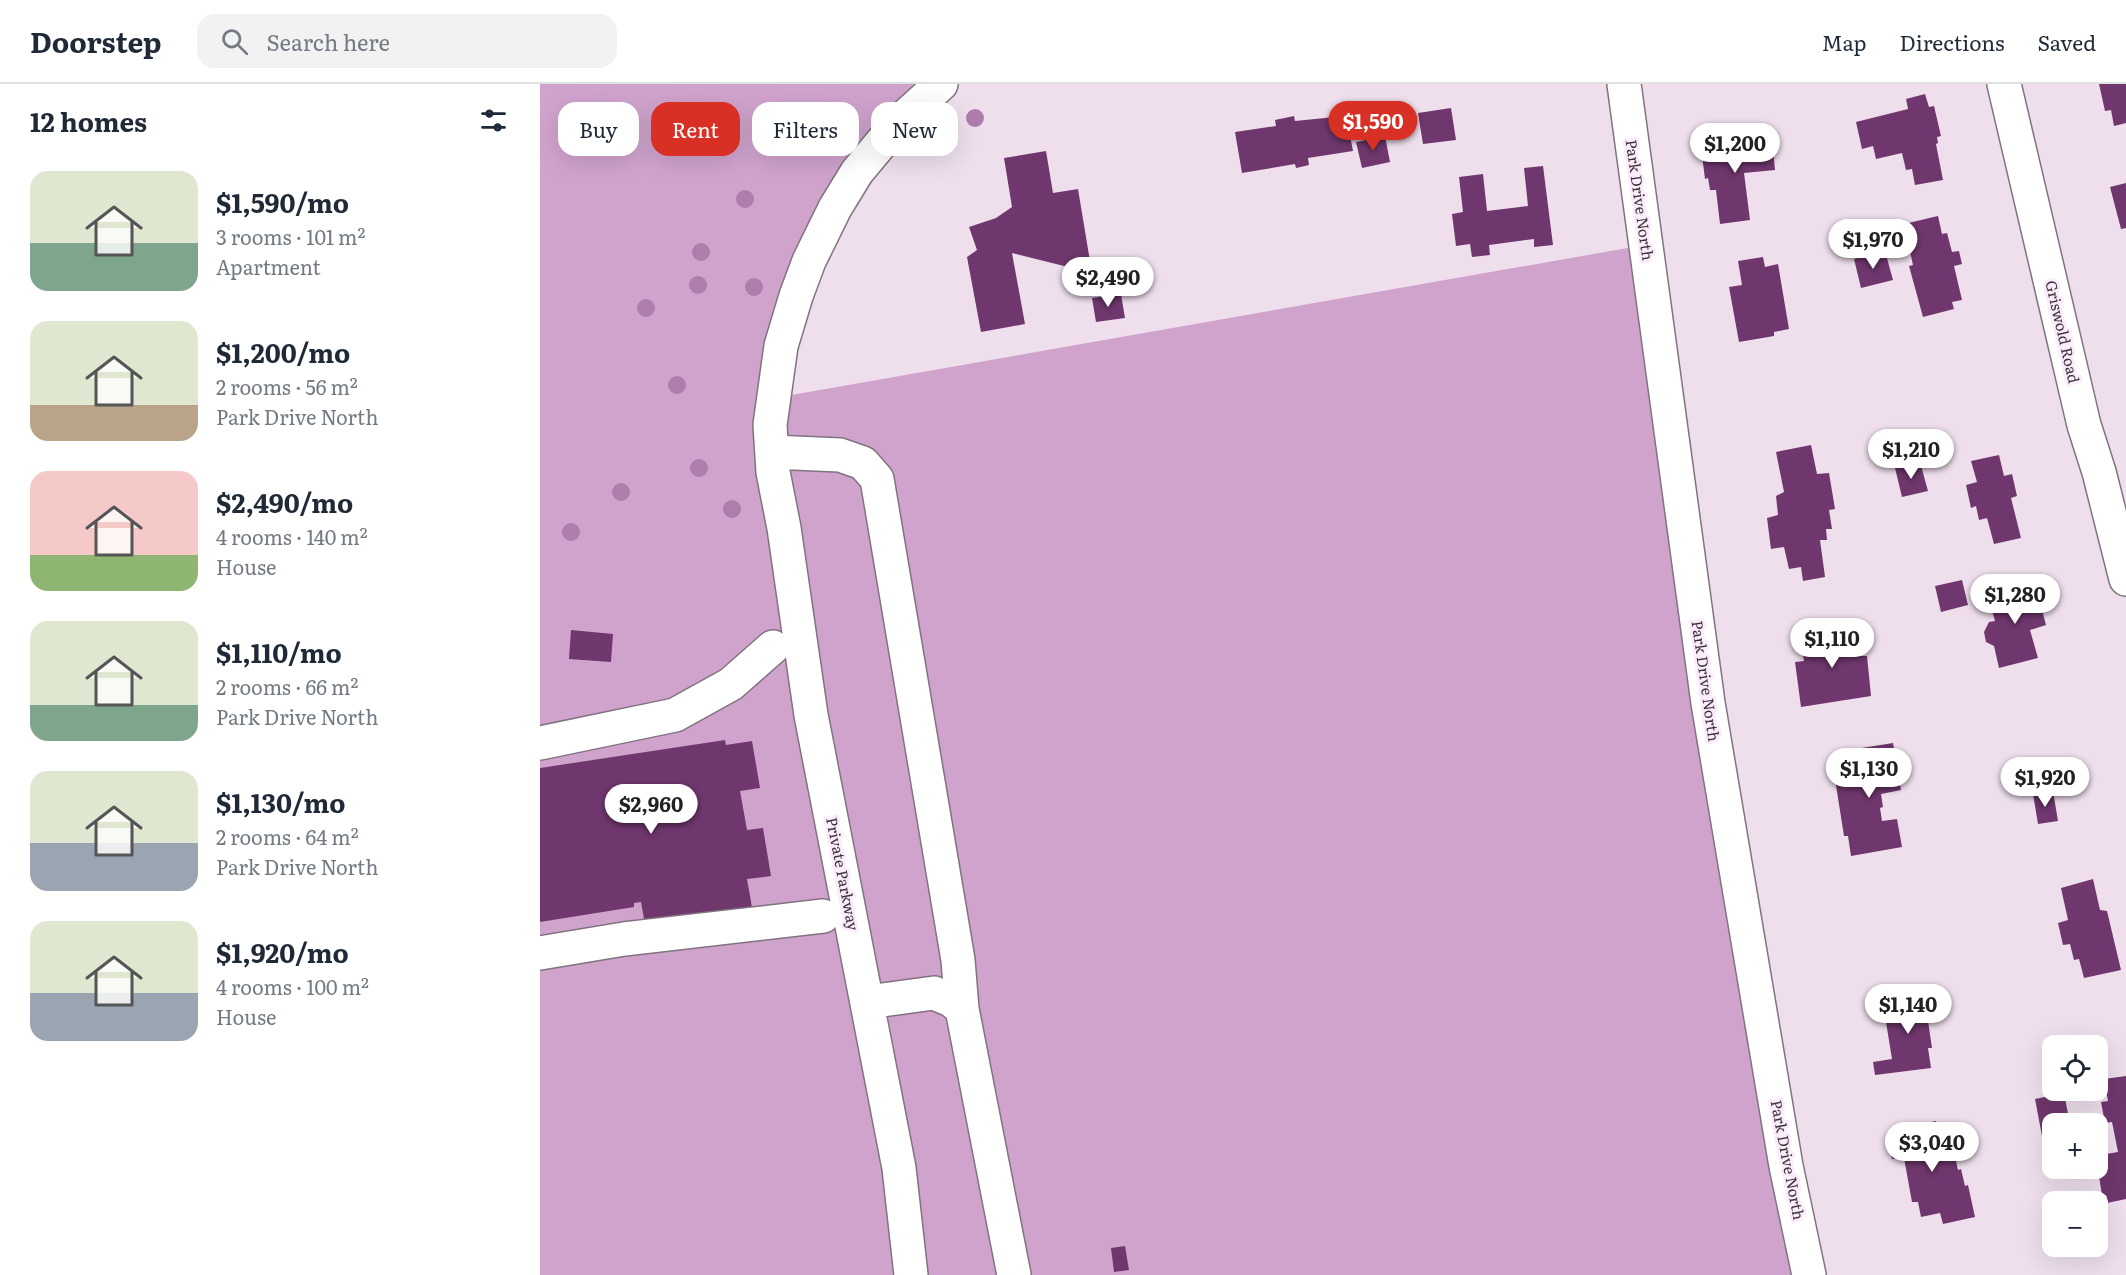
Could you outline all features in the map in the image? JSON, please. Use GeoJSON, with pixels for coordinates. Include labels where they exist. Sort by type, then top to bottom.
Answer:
{"type":"FeatureCollection","features":[{"type":"Feature","properties":{"kind":"street","name":"Private Parkway"},"geometry":{"type":"LineString","coordinates":[[911,1275],[899,1168],[810,715],[784,528],[772,462],[770,425],[781,346],[809,261],[835,208],[857,172],[898,123],[941,84]]}},
{"type":"Feature","properties":{"kind":"street","name":"Park Drive North"},"geometry":{"type":"LineString","coordinates":[[1624,84],[1708,703],[1786,1166],[1809,1275]]}},
{"type":"Feature","properties":{"kind":"street","name":"Griswold Road"},"geometry":{"type":"LineString","coordinates":[[2004,84],[2081,414],[2099,472],[2126,579]]}},
{"type":"Feature","properties":{"kind":"street"},"geometry":{"type":"LineString","coordinates":[[772,462],[840,455],[863,463],[877,479],[958,960],[962,1009],[1014,1275]]}},
{"type":"Feature","properties":{"kind":"street"},"geometry":{"type":"LineString","coordinates":[[540,743],[675,715],[731,684],[773,647]]}},
{"type":"Feature","properties":{"kind":"street"},"geometry":{"type":"LineString","coordinates":[[540,953],[624,939],[824,916]]}},
{"type":"Feature","properties":{"kind":"street"},"geometry":{"type":"LineString","coordinates":[[867,1002],[934,993],[951,1000],[962,1009]]}},
{"type":"Feature","properties":{"kind":"shaded area"},"geometry":{"type":"Polygon","coordinates":[[[540,84],[928,84],[910,102],[871,102],[871,142],[865,148],[763,400],[1639,246],[1807,1275],[540,1275],[540,84]]]}},
{"type":"Feature","properties":{"kind":"building"},"geometry":{"type":"Polygon","coordinates":[[[2099,84],[2126,84],[2126,123],[2114,126],[2111,110],[2105,111],[2099,84]]]}},
{"type":"Feature","properties":{"kind":"building"},"geometry":{"type":"Polygon","coordinates":[[[1925,94],[1929,107],[1934,106],[1941,136],[1937,137],[1938,143],[1936,144],[1943,180],[1915,185],[1912,169],[1906,170],[1902,153],[1876,159],[1873,146],[1862,149],[1856,122],[1908,109],[1906,99],[1925,94]]]}},
{"type":"Feature","properties":{"kind":"building"},"geometry":{"type":"Polygon","coordinates":[[[1451,108],[1456,140],[1423,144],[1418,113],[1451,108]]]}},
{"type":"Feature","properties":{"kind":"building"},"geometry":{"type":"Polygon","coordinates":[[[1294,116],[1295,121],[1335,117],[1338,132],[1349,130],[1353,151],[1308,158],[1309,165],[1296,168],[1295,164],[1242,173],[1235,132],[1276,126],[1275,120],[1294,116]]]}},
{"type":"Feature","properties":{"kind":"building"},"geometry":{"type":"Polygon","coordinates":[[[1385,136],[1390,162],[1362,168],[1356,142],[1385,136]]]}},
{"type":"Feature","properties":{"kind":"building"},"geometry":{"type":"Polygon","coordinates":[[[1772,139],[1775,170],[1744,173],[1750,220],[1720,224],[1716,190],[1710,190],[1708,178],[1705,179],[1701,147],[1772,139]]]}},
{"type":"Feature","properties":{"kind":"building"},"geometry":{"type":"Polygon","coordinates":[[[1046,151],[1053,193],[1078,189],[1092,273],[1012,253],[1025,324],[981,332],[967,257],[977,250],[969,227],[996,218],[1012,207],[1004,158],[1046,151]]]}},
{"type":"Feature","properties":{"kind":"building"},"geometry":{"type":"Polygon","coordinates":[[[1543,166],[1553,245],[1534,247],[1534,239],[1489,245],[1490,255],[1472,257],[1470,244],[1456,246],[1452,214],[1463,212],[1459,177],[1483,174],[1487,211],[1528,206],[1524,168],[1543,166]]]}},
{"type":"Feature","properties":{"kind":"building"},"geometry":{"type":"Polygon","coordinates":[[[2126,183],[2126,228],[2121,229],[2110,187],[2126,183]]]}},
{"type":"Feature","properties":{"kind":"building"},"geometry":{"type":"Polygon","coordinates":[[[1938,216],[1942,234],[1947,233],[1952,252],[1959,251],[1962,264],[1954,266],[1962,300],[1952,302],[1954,309],[1923,317],[1909,266],[1913,265],[1904,224],[1938,216]]]}},
{"type":"Feature","properties":{"kind":"building"},"geometry":{"type":"Polygon","coordinates":[[[1885,251],[1893,280],[1861,288],[1854,259],[1885,251]]]}},
{"type":"Feature","properties":{"kind":"building"},"geometry":{"type":"Polygon","coordinates":[[[1763,257],[1765,267],[1778,264],[1789,329],[1774,332],[1774,336],[1739,342],[1729,287],[1742,285],[1738,261],[1763,257]]]}},
{"type":"Feature","properties":{"kind":"building"},"geometry":{"type":"Polygon","coordinates":[[[1121,294],[1125,318],[1096,322],[1092,298],[1121,294]]]}},
{"type":"Feature","properties":{"kind":"building"},"geometry":{"type":"Polygon","coordinates":[[[1811,445],[1817,474],[1829,473],[1835,509],[1829,510],[1832,529],[1826,529],[1827,540],[1820,540],[1825,577],[1803,581],[1801,567],[1789,569],[1784,547],[1771,549],[1767,518],[1778,515],[1776,496],[1784,492],[1776,452],[1811,445]]]}},
{"type":"Feature","properties":{"kind":"building"},"geometry":{"type":"Polygon","coordinates":[[[1999,455],[2004,476],[2012,474],[2017,496],[2011,498],[2021,538],[1994,544],[1987,518],[1979,520],[1976,506],[1971,508],[1966,485],[1977,482],[1971,461],[1999,455]]]}},
{"type":"Feature","properties":{"kind":"building"},"geometry":{"type":"Polygon","coordinates":[[[1920,462],[1928,491],[1902,497],[1895,468],[1920,462]]]}},
{"type":"Feature","properties":{"kind":"building"},"geometry":{"type":"Polygon","coordinates":[[[1962,580],[1968,605],[1941,612],[1935,586],[1962,580]]]}},
{"type":"Feature","properties":{"kind":"building"},"geometry":{"type":"Polygon","coordinates":[[[2035,584],[2046,625],[2030,630],[2038,658],[1999,668],[1994,646],[1986,642],[1984,632],[1989,622],[1995,621],[1988,596],[2035,584]]]}},
{"type":"Feature","properties":{"kind":"building"},"geometry":{"type":"Polygon","coordinates":[[[1853,628],[1859,656],[1867,656],[1871,696],[1801,707],[1795,662],[1804,661],[1800,637],[1853,628]]]}},
{"type":"Feature","properties":{"kind":"building"},"geometry":{"type":"Polygon","coordinates":[[[571,630],[613,634],[611,662],[569,659],[571,630]]]}},
{"type":"Feature","properties":{"kind":"building"},"geometry":{"type":"Polygon","coordinates":[[[725,740],[726,745],[752,741],[760,788],[740,791],[747,830],[763,828],[771,876],[747,879],[753,913],[646,930],[641,902],[634,903],[634,907],[540,922],[540,768],[725,740]]]}},
{"type":"Feature","properties":{"kind":"building"},"geometry":{"type":"Polygon","coordinates":[[[1893,743],[1901,790],[1881,794],[1883,807],[1880,808],[1882,821],[1897,819],[1902,847],[1851,856],[1848,836],[1844,836],[1835,779],[1848,777],[1843,751],[1893,743]]]}},
{"type":"Feature","properties":{"kind":"building"},"geometry":{"type":"Polygon","coordinates":[[[2053,791],[2058,821],[2038,824],[2033,794],[2053,791]]]}},
{"type":"Feature","properties":{"kind":"building"},"geometry":{"type":"Polygon","coordinates":[[[2093,879],[2100,910],[2107,911],[2121,970],[2084,978],[2079,959],[2074,960],[2070,944],[2063,945],[2058,923],[2068,920],[2061,888],[2093,879]]]}},
{"type":"Feature","properties":{"kind":"building"},"geometry":{"type":"Polygon","coordinates":[[[1923,987],[1932,1048],[1928,1048],[1931,1068],[1875,1075],[1873,1062],[1892,1059],[1886,1022],[1897,1021],[1893,992],[1923,987]]]}},
{"type":"Feature","properties":{"kind":"building"},"geometry":{"type":"Polygon","coordinates":[[[2126,1076],[2126,1199],[2108,1203],[2108,1191],[2101,1191],[2099,1179],[2108,1179],[2108,1154],[2118,1152],[2112,1122],[2108,1123],[2108,1113],[2103,1113],[2101,1102],[2108,1101],[2108,1078],[2126,1076]]]}},
{"type":"Feature","properties":{"kind":"building"},"geometry":{"type":"Polygon","coordinates":[[[2042,1098],[2042,1101],[2066,1101],[2068,1113],[2042,1113],[2042,1136],[2035,1099],[2042,1098]]]}},
{"type":"Feature","properties":{"kind":"building"},"geometry":{"type":"Polygon","coordinates":[[[1936,1121],[1941,1145],[1952,1143],[1958,1170],[1961,1169],[1965,1186],[1968,1185],[1975,1217],[1943,1224],[1940,1213],[1921,1217],[1918,1202],[1912,1202],[1904,1158],[1892,1159],[1887,1132],[1936,1121]]]}},
{"type":"Feature","properties":{"kind":"building"},"geometry":{"type":"Polygon","coordinates":[[[1125,1246],[1129,1270],[1114,1272],[1111,1248],[1125,1246]]]}}]}
